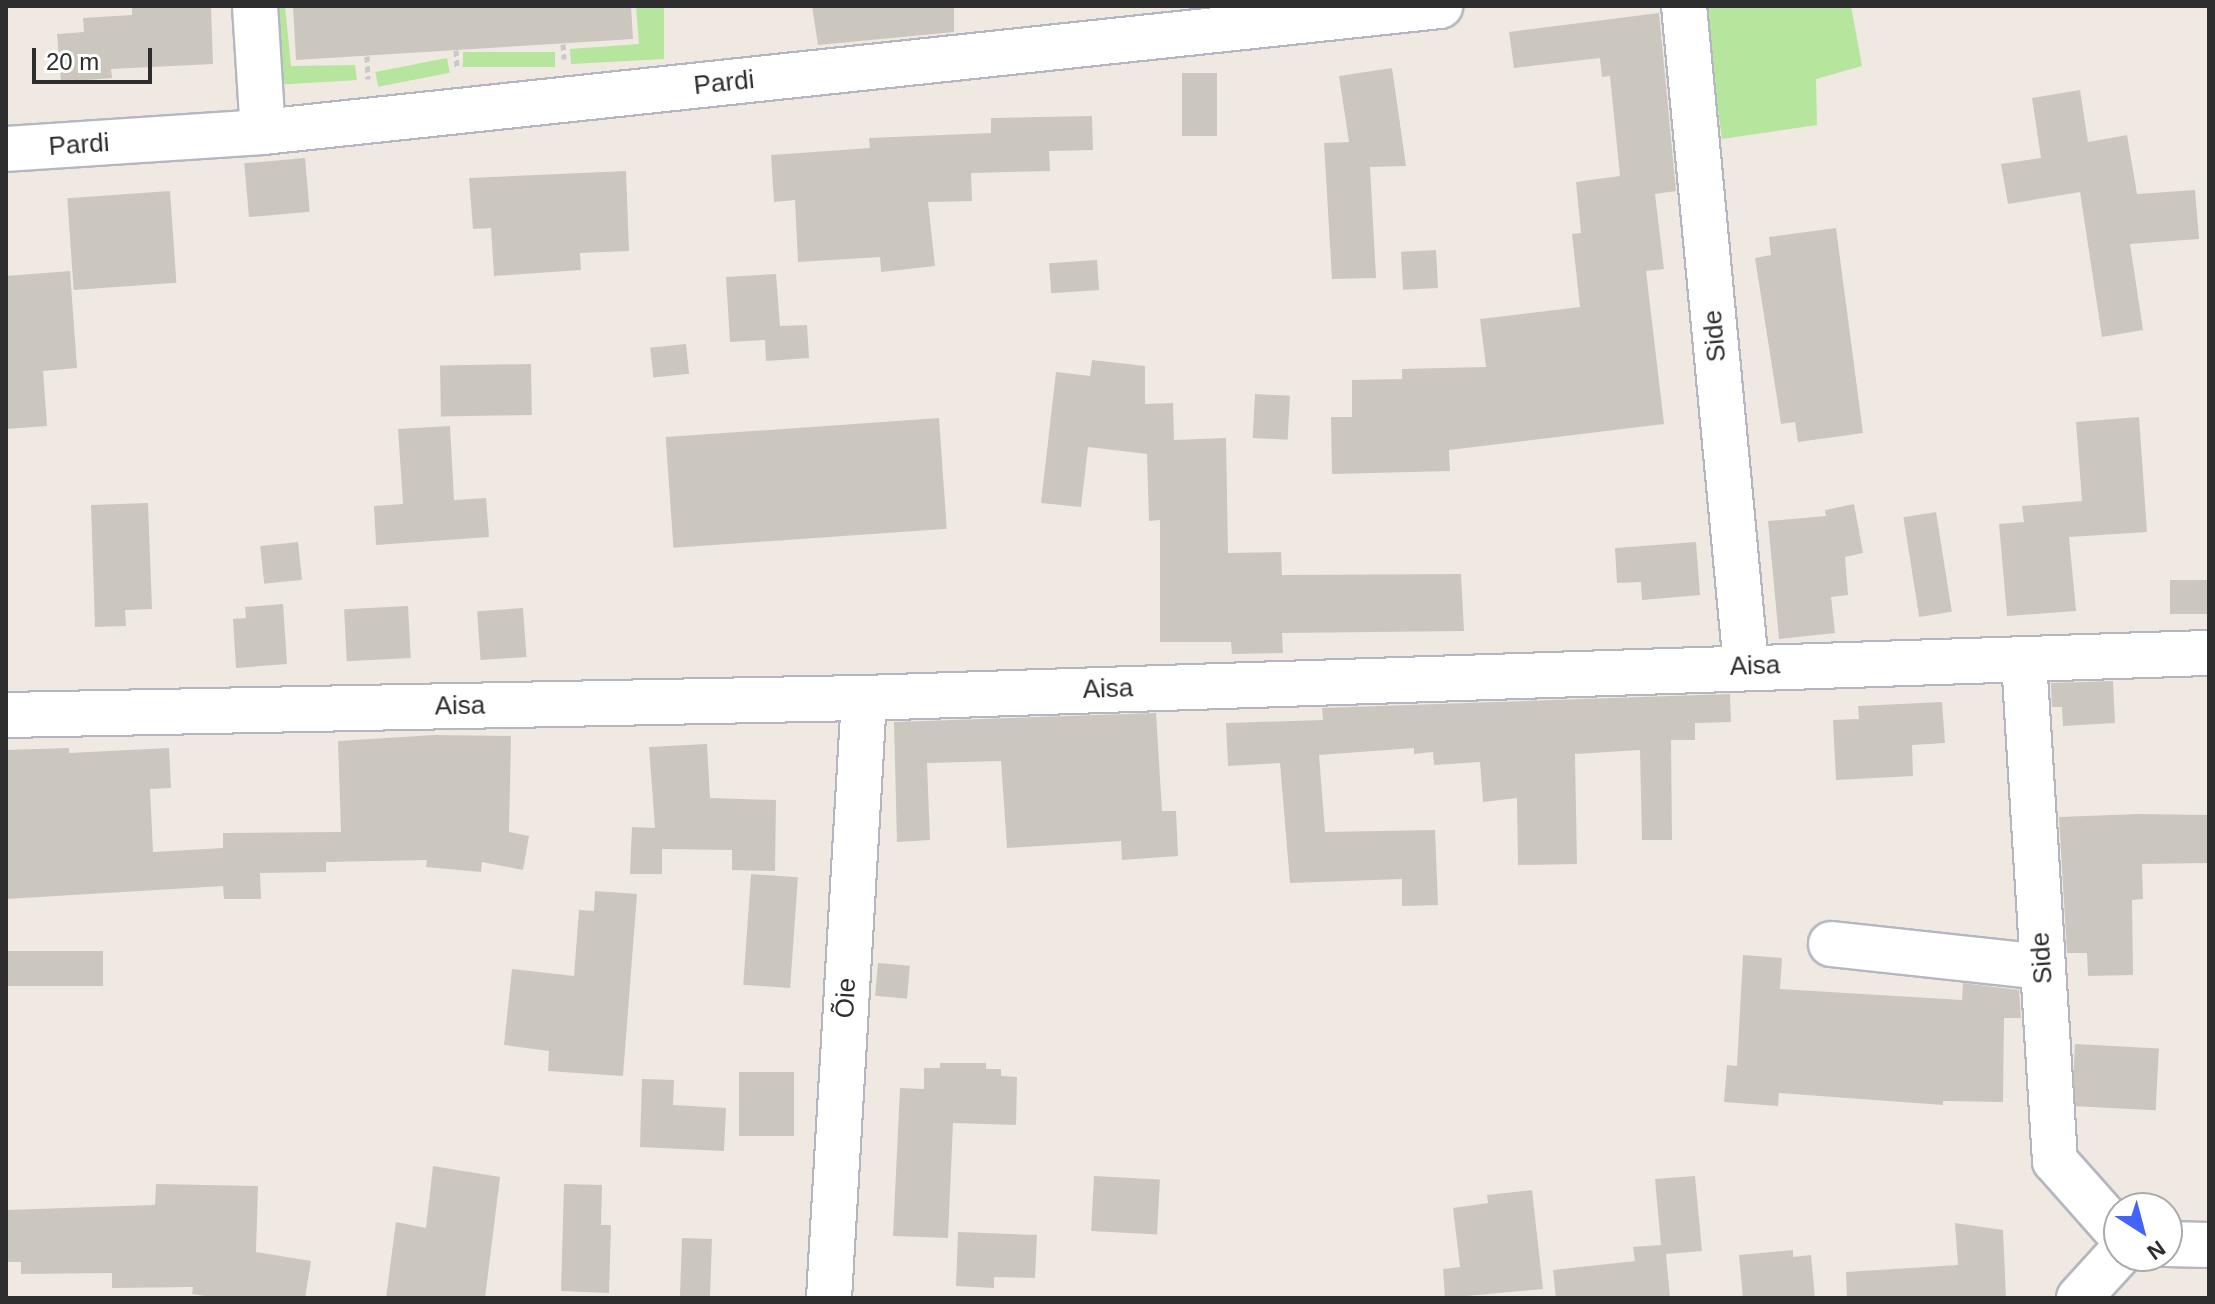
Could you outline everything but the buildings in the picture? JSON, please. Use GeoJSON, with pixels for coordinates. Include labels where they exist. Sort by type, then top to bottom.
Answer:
{"type":"FeatureCollection","features":[{"type":"Feature","properties":{"kind":"street"},"geometry":{"type":"LineString","coordinates":[[255,6],[263,132]]}},
{"type":"Feature","properties":{"kind":"street","name":"Pardi"},"geometry":{"type":"LineString","coordinates":[[6,149],[263,132],[1440,6]]}},
{"type":"Feature","properties":{"kind":"street","name":"Side"},"geometry":{"type":"LineString","coordinates":[[1684,6],[1746,666]]}},
{"type":"Feature","properties":{"kind":"street","name":"Aisa"},"geometry":{"type":"LineString","coordinates":[[6,715],[864,698],[1746,666],[2209,653]]}},
{"type":"Feature","properties":{"kind":"street","name":"Side"},"geometry":{"type":"LineString","coordinates":[[2024,660],[2055,1161],[2103,1215]]}},
{"type":"Feature","properties":{"kind":"street","name":"Õie"},"geometry":{"type":"LineString","coordinates":[[829,1298],[864,698]]}},
{"type":"Feature","properties":{"kind":"street"},"geometry":{"type":"LineString","coordinates":[[1831,944],[2043,967]]}},
{"type":"Feature","properties":{"kind":"street"},"geometry":{"type":"LineString","coordinates":[[2183,1244],[2209,1245]]}},
{"type":"Feature","properties":{"kind":"street"},"geometry":{"type":"LineString","coordinates":[[2079,1298],[2103,1272]]}},
{"type":"Feature","properties":{"kind":"green space"},"geometry":{"type":"Polygon","coordinates":[[[267,6],[285,6],[291,66],[355,65],[357,80],[274,85],[267,6]]]}},
{"type":"Feature","properties":{"kind":"green space"},"geometry":{"type":"Polygon","coordinates":[[[636,6],[664,6],[664,59],[571,64],[570,49],[639,44],[636,6]]]}},
{"type":"Feature","properties":{"kind":"green space"},"geometry":{"type":"Polygon","coordinates":[[[1704,6],[1851,6],[1862,66],[1816,79],[1817,125],[1722,139],[1704,6]]]}},
{"type":"Feature","properties":{"kind":"green space"},"geometry":{"type":"Polygon","coordinates":[[[463,52],[555,52],[555,67],[463,67],[463,52]]]}},
{"type":"Feature","properties":{"kind":"green space"},"geometry":{"type":"Polygon","coordinates":[[[447,58],[450,73],[378,87],[375,72],[447,58]]]}}]}
